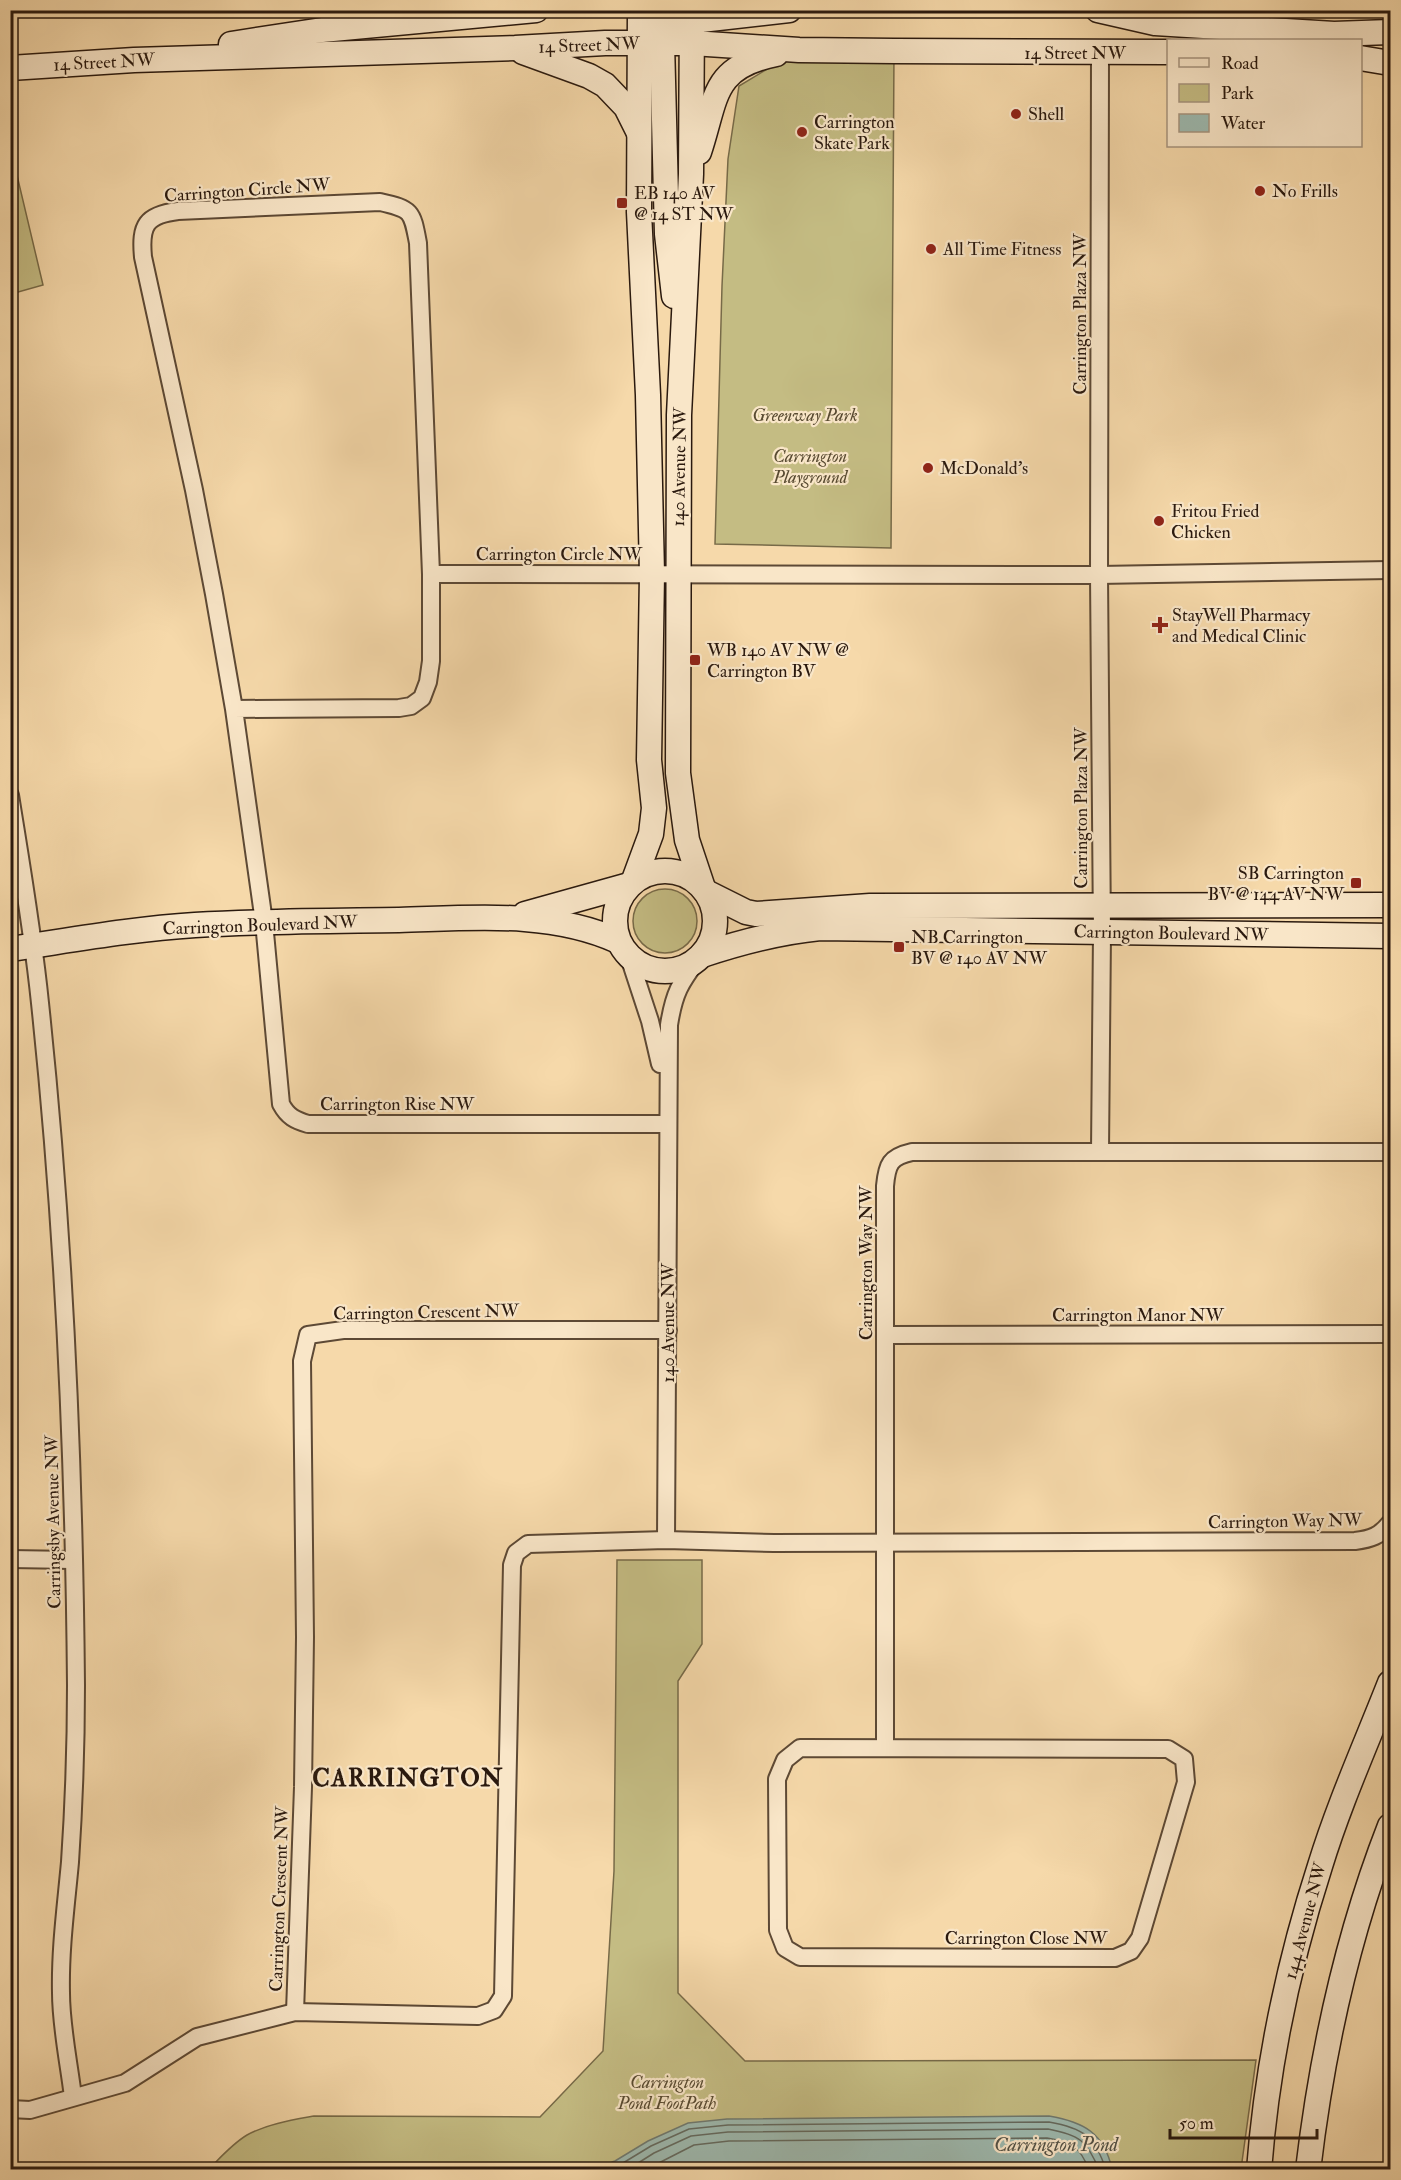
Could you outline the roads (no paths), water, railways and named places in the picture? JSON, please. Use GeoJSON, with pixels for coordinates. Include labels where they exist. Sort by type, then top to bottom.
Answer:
{"type":"FeatureCollection","features":[{"type":"Feature","properties":{"kind":"street"},"geometry":{"type":"LineString","coordinates":[[134,60],[322,30],[536,10]]}},
{"type":"Feature","properties":{"kind":"street"},"geometry":{"type":"LineString","coordinates":[[640,10],[673,26],[789,10]]}},
{"type":"Feature","properties":{"kind":"street","name":"14 Street NW"},"geometry":{"type":"LineString","coordinates":[[1098,10],[1155,23],[1268,27],[1334,34],[1390,32]]}},
{"type":"Feature","properties":{"kind":"street"},"geometry":{"type":"LineString","coordinates":[[673,26],[667,234],[681,367]]}},
{"type":"Feature","properties":{"kind":"street","name":"14 Street NW"},"geometry":{"type":"LineString","coordinates":[[10,68],[134,60],[515,48],[673,26],[799,50],[1100,54],[1167,52]]}},
{"type":"Feature","properties":{"kind":"street","name":"140 Avenue NW"},"geometry":{"type":"LineString","coordinates":[[668,1106],[658,1050],[614,924],[616,906],[632,882],[651,834],[654,816],[649,760],[652,574],[648,395],[639,212],[640,135],[673,26]]}},
{"type":"Feature","properties":{"kind":"street","name":"140 Avenue NW"},"geometry":{"type":"LineString","coordinates":[[666,1540],[668,1045],[672,1002],[679,984],[711,940],[715,924],[714,907],[705,890],[687,840],[678,773],[681,367],[691,174],[673,26]]}},
{"type":"Feature","properties":{"kind":"street"},"geometry":{"type":"LineString","coordinates":[[515,48],[562,68],[589,76],[604,85],[626,107],[640,135]]}},
{"type":"Feature","properties":{"kind":"street"},"geometry":{"type":"LineString","coordinates":[[691,174],[717,92],[725,79],[736,68],[748,61],[799,50]]}},
{"type":"Feature","properties":{"kind":"street"},"geometry":{"type":"LineString","coordinates":[[1362,51],[1390,51]]}},
{"type":"Feature","properties":{"kind":"street","name":"Carrington Plaza NW"},"geometry":{"type":"LineString","coordinates":[[1100,54],[1099,575],[1102,933]]}},
{"type":"Feature","properties":{"kind":"street"},"geometry":{"type":"LineString","coordinates":[[1362,58],[1390,63]]}},
{"type":"Feature","properties":{"kind":"street","name":"Carrington Circle NW"},"geometry":{"type":"LineString","coordinates":[[234,709],[399,708],[411,706],[422,699],[428,682],[431,661],[431,574],[418,243],[411,213],[403,207],[380,202],[178,211],[159,213],[149,222],[143,233],[143,257],[198,513],[234,709],[264,922]]}},
{"type":"Feature","properties":{"kind":"street"},"geometry":{"type":"LineString","coordinates":[[652,574],[1099,575],[1390,570]]}},
{"type":"Feature","properties":{"kind":"street","name":"Carrington Circle NW"},"geometry":{"type":"LineString","coordinates":[[431,574],[652,574]]}},
{"type":"Feature","properties":{"kind":"street","name":"Carringsby Avenue NW"},"geometry":{"type":"LineString","coordinates":[[10,795],[22,947],[47,1076],[65,1320],[71,1440],[76,1686],[70,1861],[62,1940],[61,1996],[73,2097]]}},
{"type":"Feature","properties":{"kind":"street"},"geometry":{"type":"LineString","coordinates":[[632,882],[647,873],[667,870],[687,875],[705,890]]}},
{"type":"Feature","properties":{"kind":"street","name":"Carrington Boulevard NW"},"geometry":{"type":"LineString","coordinates":[[512,918],[632,882]]}},
{"type":"Feature","properties":{"kind":"street","name":"Carrington Boulevard NW"},"geometry":{"type":"LineString","coordinates":[[705,890],[746,912],[756,914],[870,906],[1390,905]]}},
{"type":"Feature","properties":{"kind":"street","name":"Carrington Boulevard NW"},"geometry":{"type":"LineString","coordinates":[[22,947],[130,932],[264,922],[512,918],[575,925],[597,931],[624,949]]}},
{"type":"Feature","properties":{"kind":"street","name":"Carrington Rise NW"},"geometry":{"type":"LineString","coordinates":[[264,922],[281,1104],[286,1113],[295,1120],[308,1124],[668,1124]]}},
{"type":"Feature","properties":{"kind":"street","name":"Carrington Boulevard NW"},"geometry":{"type":"LineString","coordinates":[[701,956],[780,934],[820,928],[1390,936]]}},
{"type":"Feature","properties":{"kind":"street"},"geometry":{"type":"LineString","coordinates":[[1100,1152],[1102,933]]}},
{"type":"Feature","properties":{"kind":"street"},"geometry":{"type":"LineString","coordinates":[[624,949],[645,968],[664,971],[683,968],[701,956]]}},
{"type":"Feature","properties":{"kind":"street","name":"Carrington Way NW"},"geometry":{"type":"LineString","coordinates":[[886,1542],[885,1186],[886,1171],[891,1160],[912,1152],[1390,1152]]}},
{"type":"Feature","properties":{"kind":"street","name":"Carrington Crescent NW"},"geometry":{"type":"LineString","coordinates":[[666,1540],[528,1544],[516,1553],[513,1565],[503,1996],[495,2010],[478,2016],[295,2012],[306,1637],[302,1360],[308,1335],[344,1330],[668,1330]]}},
{"type":"Feature","properties":{"kind":"street","name":"Carrington Manor NW"},"geometry":{"type":"LineString","coordinates":[[886,1335],[1390,1334]]}},
{"type":"Feature","properties":{"kind":"street","name":"Carrington Way NW"},"geometry":{"type":"LineString","coordinates":[[666,1540],[774,1543],[1355,1542],[1371,1539],[1381,1534],[1390,1523]]}},
{"type":"Feature","properties":{"kind":"street"},"geometry":{"type":"LineString","coordinates":[[885,1748],[886,1542]]}},
{"type":"Feature","properties":{"kind":"street"},"geometry":{"type":"LineString","coordinates":[[10,1559],[73,1560]]}},
{"type":"Feature","properties":{"kind":"street","name":"144 Avenue NW"},"geometry":{"type":"LineString","coordinates":[[1258,2169],[1273,2053],[1301,1928],[1320,1864],[1390,1683]]}},
{"type":"Feature","properties":{"kind":"street","name":"Carrington Close NW"},"geometry":{"type":"LineString","coordinates":[[800,1748],[885,1748],[1168,1749],[1184,1759],[1186,1782],[1140,1938],[1131,1951],[1115,1958],[800,1957],[785,1948],[778,1930],[777,1779],[785,1760],[800,1748]]}},
{"type":"Feature","properties":{"kind":"street"},"geometry":{"type":"LineString","coordinates":[[1308,2169],[1316,2099],[1333,2015],[1358,1920],[1390,1826]]}},
{"type":"Feature","properties":{"kind":"street"},"geometry":{"type":"LineString","coordinates":[[10,2109],[30,2110],[125,2083],[197,2037],[295,2012]]}},
{"type":"Feature","properties":{"kind":"water","name":"Carrington Pond"},"geometry":{"type":"Polygon","coordinates":[[[1049,2116],[1072,2122],[1091,2131],[1104,2146],[1112,2169],[591,2169],[615,2161],[648,2141],[688,2123],[727,2119],[1049,2116]]]}},
{"type":"Feature","properties":{"kind":"place","name":"Shell"},"geometry":{"type":"Point","coordinates":[1016,114]}},
{"type":"Feature","properties":{"kind":"place","name":"Carrington Skate Park"},"geometry":{"type":"Point","coordinates":[802,132]}},
{"type":"Feature","properties":{"kind":"place","name":"No Frills"},"geometry":{"type":"Point","coordinates":[1260,191]}},
{"type":"Feature","properties":{"kind":"place","name":"EB 140 AV @ 14 ST NW"},"geometry":{"type":"Point","coordinates":[622,203]}},
{"type":"Feature","properties":{"kind":"place","name":"All Time Fitness"},"geometry":{"type":"Point","coordinates":[931,249]}},
{"type":"Feature","properties":{"kind":"place","name":"McDonald's"},"geometry":{"type":"Point","coordinates":[928,468]}},
{"type":"Feature","properties":{"kind":"place","name":"Fritou Fried Chicken"},"geometry":{"type":"Point","coordinates":[1159,521]}},
{"type":"Feature","properties":{"kind":"place","name":"StayWell Pharmacy and Medical Clinic"},"geometry":{"type":"Point","coordinates":[1160,625]}},
{"type":"Feature","properties":{"kind":"place","name":"WB 140 AV NW @ Carrington BV"},"geometry":{"type":"Point","coordinates":[695,660]}},
{"type":"Feature","properties":{"kind":"place","name":"SB Carrington BV @ 144 AV NW"},"geometry":{"type":"Point","coordinates":[1356,883]}},
{"type":"Feature","properties":{"kind":"place","name":"NB Carrington BV @ 140 AV NW"},"geometry":{"type":"Point","coordinates":[899,947]}},
{"type":"Feature","properties":{"kind":"district","name":"CARRINGTON"},"geometry":{"type":"Point","coordinates":[408,1778]}},
{"type":"Feature","properties":{"kind":"park label","name":"Greenway Park"},"geometry":{"type":"Point","coordinates":[805,415]}},
{"type":"Feature","properties":{"kind":"park label","name":"Carrington Playground"},"geometry":{"type":"Point","coordinates":[810,466]}},
{"type":"Feature","properties":{"kind":"park label","name":"Carrington Pond FootPath"},"geometry":{"type":"Point","coordinates":[667,2092]}}]}
